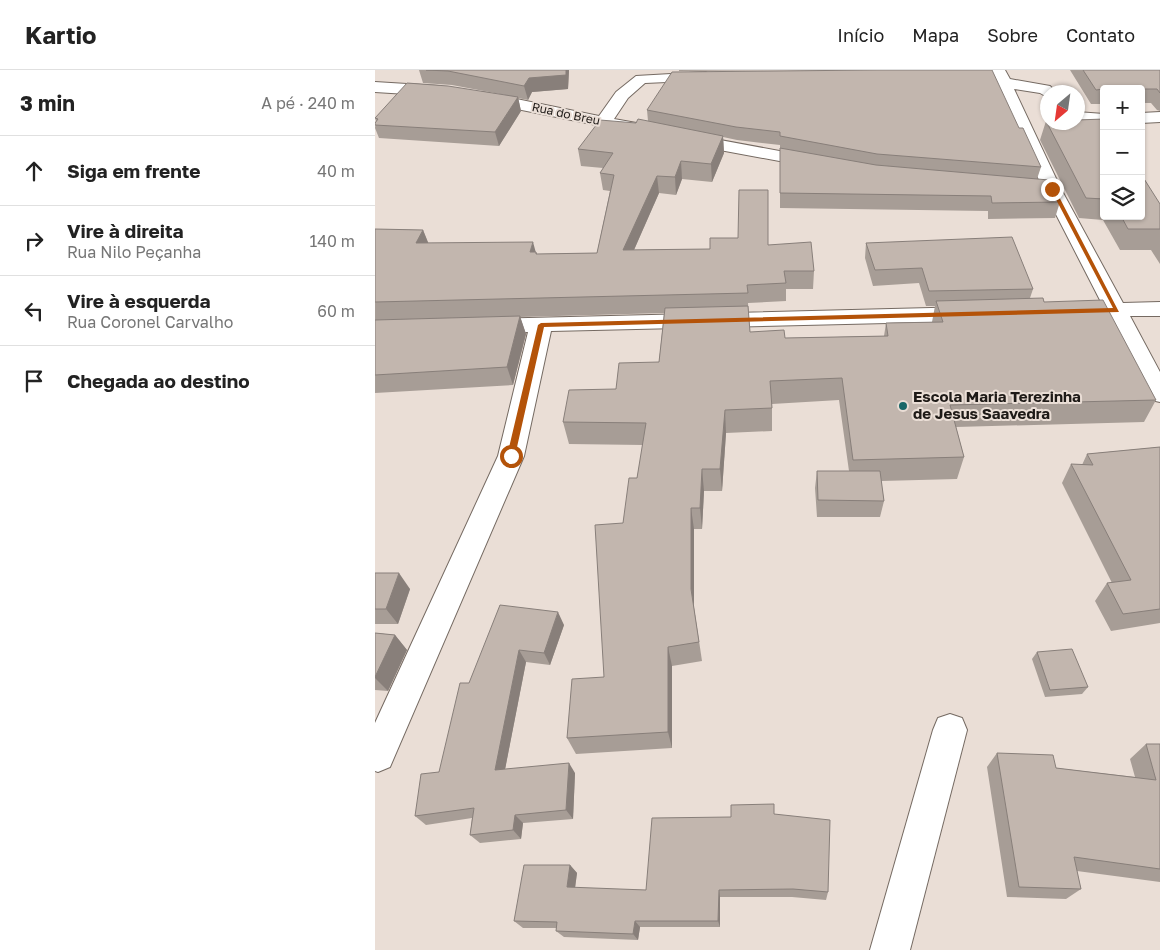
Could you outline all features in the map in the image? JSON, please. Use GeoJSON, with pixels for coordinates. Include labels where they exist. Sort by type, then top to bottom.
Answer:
{"type":"FeatureCollection","features":[{"type":"Feature","properties":{"kind":"street"},"geometry":{"type":"LineString","coordinates":[[943,75],[1001,76],[1040,88]]}},
{"type":"Feature","properties":{"kind":"street"},"geometry":{"type":"LineString","coordinates":[[1001,76],[1052,189],[1160,394]]}},
{"type":"Feature","properties":{"kind":"street"},"geometry":{"type":"LineString","coordinates":[[603,122],[622,95],[641,79],[721,77]]}},
{"type":"Feature","properties":{"kind":"street"},"geometry":{"type":"LineString","coordinates":[[375,87],[452,92]]}},
{"type":"Feature","properties":{"kind":"street","name":"Rua do Breu"},"geometry":{"type":"LineString","coordinates":[[470,95],[649,131]]}},
{"type":"Feature","properties":{"kind":"street"},"geometry":{"type":"LineString","coordinates":[[1145,118],[1160,117]]}},
{"type":"Feature","properties":{"kind":"street"},"geometry":{"type":"LineString","coordinates":[[1085,118],[1100,119]]}},
{"type":"Feature","properties":{"kind":"street"},"geometry":{"type":"LineString","coordinates":[[668,135],[837,167]]}},
{"type":"Feature","properties":{"kind":"street"},"geometry":{"type":"LineString","coordinates":[[1033,187],[1052,189]]}},
{"type":"Feature","properties":{"kind":"street"},"geometry":{"type":"LineString","coordinates":[[1048,312],[1160,309]]}},
{"type":"Feature","properties":{"kind":"street"},"geometry":{"type":"LineString","coordinates":[[463,327],[988,314]]}},
{"type":"Feature","properties":{"kind":"street"},"geometry":{"type":"LineString","coordinates":[[378,755],[511,456],[541,325]]}},
{"type":"Feature","properties":{"kind":"street"},"geometry":{"type":"LineString","coordinates":[[890,950],[951,730]]}},
{"type":"Feature","properties":{"kind":"building"},"geometry":{"type":"Polygon","coordinates":[[[426,70],[566,70],[566,75],[529,78],[524,86],[448,71],[426,70]]]}},
{"type":"Feature","properties":{"kind":"building"},"geometry":{"type":"Polygon","coordinates":[[[992,70],[1019,128],[1023,128],[1041,167],[877,154],[780,136],[780,132],[736,127],[647,110],[672,72],[992,70]]]}},
{"type":"Feature","properties":{"kind":"building"},"geometry":{"type":"Polygon","coordinates":[[[1083,70],[1160,70],[1160,93],[1157,89],[1145,89],[1145,85],[1100,85],[1100,90],[1096,90],[1083,70]]]}},
{"type":"Feature","properties":{"kind":"building"},"geometry":{"type":"Polygon","coordinates":[[[407,83],[448,86],[518,97],[495,132],[375,125],[378,119],[375,118],[407,83]]]}},
{"type":"Feature","properties":{"kind":"building"},"geometry":{"type":"Polygon","coordinates":[[[638,119],[723,136],[711,164],[681,161],[675,177],[657,176],[623,250],[710,249],[710,238],[738,238],[739,190],[768,190],[768,245],[811,242],[814,271],[784,271],[786,283],[747,285],[748,293],[375,302],[375,229],[423,230],[416,243],[533,242],[530,252],[536,252],[536,254],[597,253],[614,175],[600,173],[613,153],[578,149],[600,120],[636,123],[638,119]]]}},
{"type":"Feature","properties":{"kind":"building"},"geometry":{"type":"Polygon","coordinates":[[[1100,119],[1100,199],[1086,198],[1051,130],[1085,130],[1085,120],[1100,119]]]}},
{"type":"Feature","properties":{"kind":"building"},"geometry":{"type":"Polygon","coordinates":[[[780,148],[876,165],[1049,180],[1060,202],[992,203],[991,196],[780,193],[780,148]]]}},
{"type":"Feature","properties":{"kind":"building"},"geometry":{"type":"Polygon","coordinates":[[[1145,180],[1160,204],[1160,229],[1128,229],[1123,220],[1145,220],[1145,180]]]}},
{"type":"Feature","properties":{"kind":"building"},"geometry":{"type":"Polygon","coordinates":[[[1012,237],[1033,289],[929,291],[922,268],[875,270],[866,243],[1012,237]]]}},
{"type":"Feature","properties":{"kind":"building"},"geometry":{"type":"Polygon","coordinates":[[[1043,298],[1044,302],[1103,300],[1156,400],[950,405],[964,457],[853,460],[842,378],[770,381],[772,408],[725,410],[720,469],[702,469],[700,508],[691,508],[691,589],[699,642],[668,647],[668,732],[567,738],[572,679],[604,677],[595,525],[623,523],[629,478],[637,478],[646,423],[563,422],[569,390],[616,389],[619,363],[659,362],[665,308],[748,306],[750,332],[784,330],[785,338],[888,336],[886,323],[943,322],[936,301],[1043,298]]]}},
{"type":"Feature","properties":{"kind":"building"},"geometry":{"type":"Polygon","coordinates":[[[520,316],[507,367],[375,375],[375,320],[520,316]]]}},
{"type":"Feature","properties":{"kind":"building"},"geometry":{"type":"Polygon","coordinates":[[[1160,447],[1160,609],[1123,614],[1107,583],[1131,580],[1071,464],[1093,465],[1087,454],[1160,447]]]}},
{"type":"Feature","properties":{"kind":"building"},"geometry":{"type":"Polygon","coordinates":[[[817,471],[880,471],[884,501],[818,500],[817,471]]]}},
{"type":"Feature","properties":{"kind":"building"},"geometry":{"type":"Polygon","coordinates":[[[375,573],[399,573],[386,609],[375,609],[375,573]]]}},
{"type":"Feature","properties":{"kind":"building"},"geometry":{"type":"Polygon","coordinates":[[[500,605],[558,612],[544,653],[519,650],[495,770],[569,763],[566,810],[515,815],[513,830],[470,835],[474,808],[415,816],[421,774],[439,772],[460,683],[469,683],[500,605]]]}},
{"type":"Feature","properties":{"kind":"building"},"geometry":{"type":"Polygon","coordinates":[[[375,633],[395,635],[375,677],[375,633]]]}},
{"type":"Feature","properties":{"kind":"building"},"geometry":{"type":"Polygon","coordinates":[[[1072,649],[1088,687],[1050,690],[1037,652],[1072,649]]]}},
{"type":"Feature","properties":{"kind":"building"},"geometry":{"type":"Polygon","coordinates":[[[1146,744],[1160,744],[1160,869],[1074,857],[1081,889],[1019,887],[997,753],[1053,755],[1056,768],[1156,780],[1146,744]]]}},
{"type":"Feature","properties":{"kind":"building"},"geometry":{"type":"Polygon","coordinates":[[[774,804],[774,814],[830,820],[828,892],[793,889],[719,890],[718,921],[635,921],[633,934],[556,931],[557,922],[514,921],[524,865],[570,865],[567,887],[646,890],[652,818],[731,817],[731,805],[774,804]]]}},
{"type":"Feature","properties":{"kind":"place","name":"Escola Maria Terezinha de Jesus Saavedra"},"geometry":{"type":"Point","coordinates":[903,406]}},
{"type":"Feature","properties":{"kind":"route"},"geometry":{"type":"LineString","coordinates":[[511,456],[541,325],[1117,310],[1052,189]]}}]}
